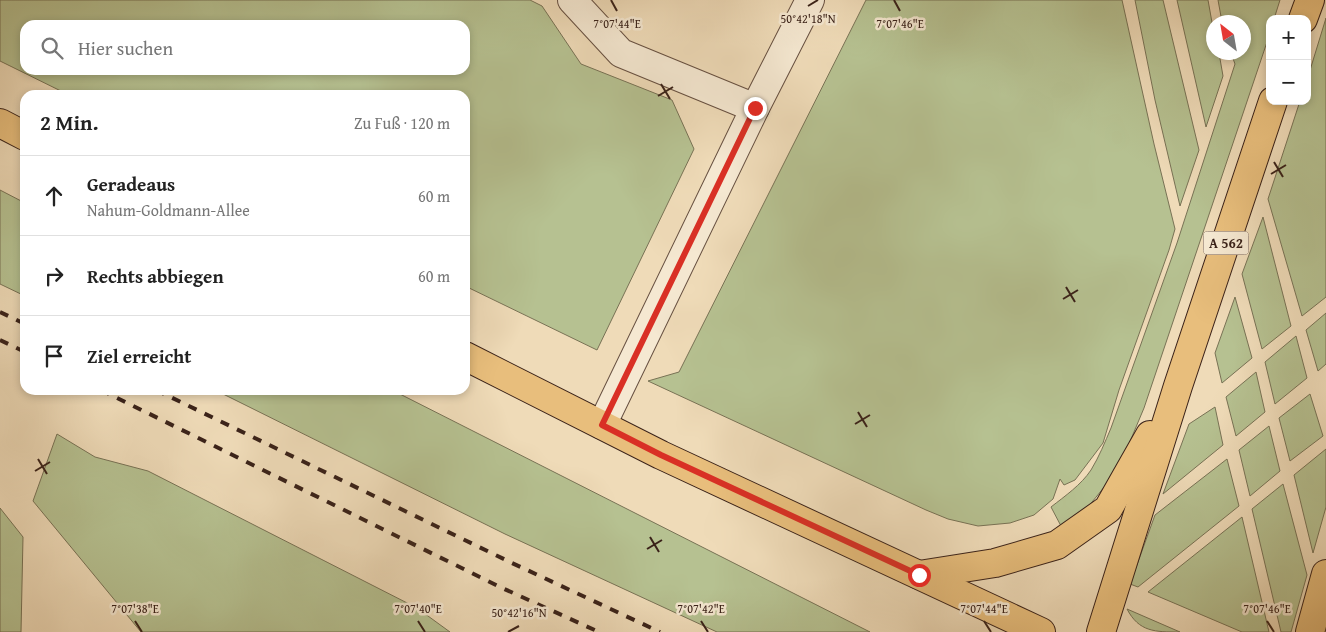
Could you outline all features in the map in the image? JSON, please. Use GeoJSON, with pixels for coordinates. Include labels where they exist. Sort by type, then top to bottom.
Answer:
{"type":"FeatureCollection","features":[{"type":"Feature","properties":{"kind":"main road"},"geometry":{"type":"LineString","coordinates":[[1304,15],[1310,0]]}},
{"type":"Feature","properties":{"kind":"main road","name":"A 562"},"geometry":{"type":"LineString","coordinates":[[1101,632],[1178,386],[1273,105]]}},
{"type":"Feature","properties":{"kind":"main road"},"geometry":{"type":"LineString","coordinates":[[0,123],[20,133]]}},
{"type":"Feature","properties":{"kind":"main road"},"geometry":{"type":"LineString","coordinates":[[470,359],[670,459],[1041,632]]}},
{"type":"Feature","properties":{"kind":"main road"},"geometry":{"type":"LineString","coordinates":[[919,575],[995,563],[1057,545],[1108,510],[1178,386]]}},
{"type":"Feature","properties":{"kind":"main road"},"geometry":{"type":"LineString","coordinates":[[1310,632],[1326,574]]}},
{"type":"Feature","properties":{"kind":"lane"},"geometry":{"type":"LineString","coordinates":[[572,0],[621,53],[755,108]]}},
{"type":"Feature","properties":{"kind":"lane"},"geometry":{"type":"LineString","coordinates":[[602,425],[755,108],[810,0]]}},
{"type":"Feature","properties":{"kind":"green space"},"geometry":{"type":"Polygon","coordinates":[[[0,0],[530,0],[542,6],[581,64],[672,100],[694,149],[597,350],[470,288],[470,90],[59,90],[28,75],[470,75],[470,20],[20,20],[20,71],[0,61],[0,0]]]}},
{"type":"Feature","properties":{"kind":"green space"},"geometry":{"type":"Polygon","coordinates":[[[866,0],[1122,0],[1175,229],[1119,390],[1103,443],[1075,480],[1064,485],[1060,479],[1053,499],[1034,515],[1010,523],[978,526],[948,519],[648,381],[679,372],[866,0]]]}},
{"type":"Feature","properties":{"kind":"green space"},"geometry":{"type":"Polygon","coordinates":[[[1135,0],[1163,0],[1199,150],[1180,206],[1155,100],[1135,0]]]}},
{"type":"Feature","properties":{"kind":"green space"},"geometry":{"type":"Polygon","coordinates":[[[1177,0],[1208,0],[1211,15],[1206,15],[1206,60],[1220,60],[1223,76],[1206,127],[1177,0]]]}},
{"type":"Feature","properties":{"kind":"green space"},"geometry":{"type":"Polygon","coordinates":[[[1218,0],[1280,0],[1275,15],[1266,15],[1266,46],[1144,408],[1118,470],[1088,507],[1061,526],[1051,507],[1082,481],[1097,460],[1111,428],[1177,243],[1235,64],[1234,60],[1251,60],[1251,15],[1221,15],[1218,0]]]}},
{"type":"Feature","properties":{"kind":"green space"},"geometry":{"type":"Polygon","coordinates":[[[1326,18],[1326,297],[1302,316],[1268,199],[1299,105],[1311,105],[1311,67],[1326,18]]]}},
{"type":"Feature","properties":{"kind":"green space"},"geometry":{"type":"Polygon","coordinates":[[[0,190],[20,200],[20,294],[0,284],[0,190]]]}},
{"type":"Feature","properties":{"kind":"green space"},"geometry":{"type":"Polygon","coordinates":[[[1263,217],[1291,326],[1262,349],[1242,274],[1263,217]]]}},
{"type":"Feature","properties":{"kind":"green space"},"geometry":{"type":"Polygon","coordinates":[[[1235,297],[1252,358],[1222,383],[1215,353],[1235,297]]]}},
{"type":"Feature","properties":{"kind":"green space"},"geometry":{"type":"Polygon","coordinates":[[[1326,313],[1326,364],[1318,371],[1306,330],[1326,313]]]}},
{"type":"Feature","properties":{"kind":"green space"},"geometry":{"type":"Polygon","coordinates":[[[1296,336],[1307,378],[1275,404],[1265,362],[1296,336]]]}},
{"type":"Feature","properties":{"kind":"green space"},"geometry":{"type":"Polygon","coordinates":[[[1256,372],[1265,412],[1236,436],[1226,397],[1256,372]]]}},
{"type":"Feature","properties":{"kind":"green space"},"geometry":{"type":"Polygon","coordinates":[[[1310,394],[1323,436],[1290,461],[1279,418],[1310,394]]]}},
{"type":"Feature","properties":{"kind":"green space"},"geometry":{"type":"Polygon","coordinates":[[[225,395],[402,395],[870,632],[717,632],[505,534],[225,395]]]}},
{"type":"Feature","properties":{"kind":"green space"},"geometry":{"type":"Polygon","coordinates":[[[1215,407],[1223,445],[1163,494],[1189,424],[1215,407]]]}},
{"type":"Feature","properties":{"kind":"green space"},"geometry":{"type":"Polygon","coordinates":[[[1269,426],[1280,471],[1250,496],[1239,450],[1269,426]]]}},
{"type":"Feature","properties":{"kind":"green space"},"geometry":{"type":"Polygon","coordinates":[[[57,434],[95,457],[148,471],[417,608],[450,632],[141,632],[33,501],[57,434]]]}},
{"type":"Feature","properties":{"kind":"green space"},"geometry":{"type":"Polygon","coordinates":[[[1326,449],[1326,507],[1313,553],[1294,475],[1326,449]]]}},
{"type":"Feature","properties":{"kind":"green space"},"geometry":{"type":"Polygon","coordinates":[[[1227,459],[1239,506],[1138,587],[1130,584],[1155,515],[1227,459]]]}},
{"type":"Feature","properties":{"kind":"green space"},"geometry":{"type":"Polygon","coordinates":[[[1283,484],[1307,575],[1291,632],[1281,632],[1252,509],[1283,484]]]}},
{"type":"Feature","properties":{"kind":"green space"},"geometry":{"type":"Polygon","coordinates":[[[0,508],[23,537],[21,632],[0,632],[0,508]]]}},
{"type":"Feature","properties":{"kind":"green space"},"geometry":{"type":"Polygon","coordinates":[[[1242,517],[1269,632],[1242,632],[1148,592],[1242,517]]]}},
{"type":"Feature","properties":{"kind":"green space"},"geometry":{"type":"Polygon","coordinates":[[[1127,609],[1180,632],[1155,631],[1142,626],[1132,617],[1127,609]]]}},
{"type":"Feature","properties":{"kind":"railway"},"geometry":{"type":"LineString","coordinates":[[0,312],[20,322]]}},
{"type":"Feature","properties":{"kind":"railway"},"geometry":{"type":"LineString","coordinates":[[0,340],[20,350]]}},
{"type":"Feature","properties":{"kind":"railway"},"geometry":{"type":"LineString","coordinates":[[111,395],[500,587],[599,632]]}},
{"type":"Feature","properties":{"kind":"railway"},"geometry":{"type":"LineString","coordinates":[[166,395],[512,563],[660,632]]}},
{"type":"Feature","properties":{"kind":"route"},"geometry":{"type":"LineString","coordinates":[[755,108],[602,425],[661,455],[919,575]]}}]}
